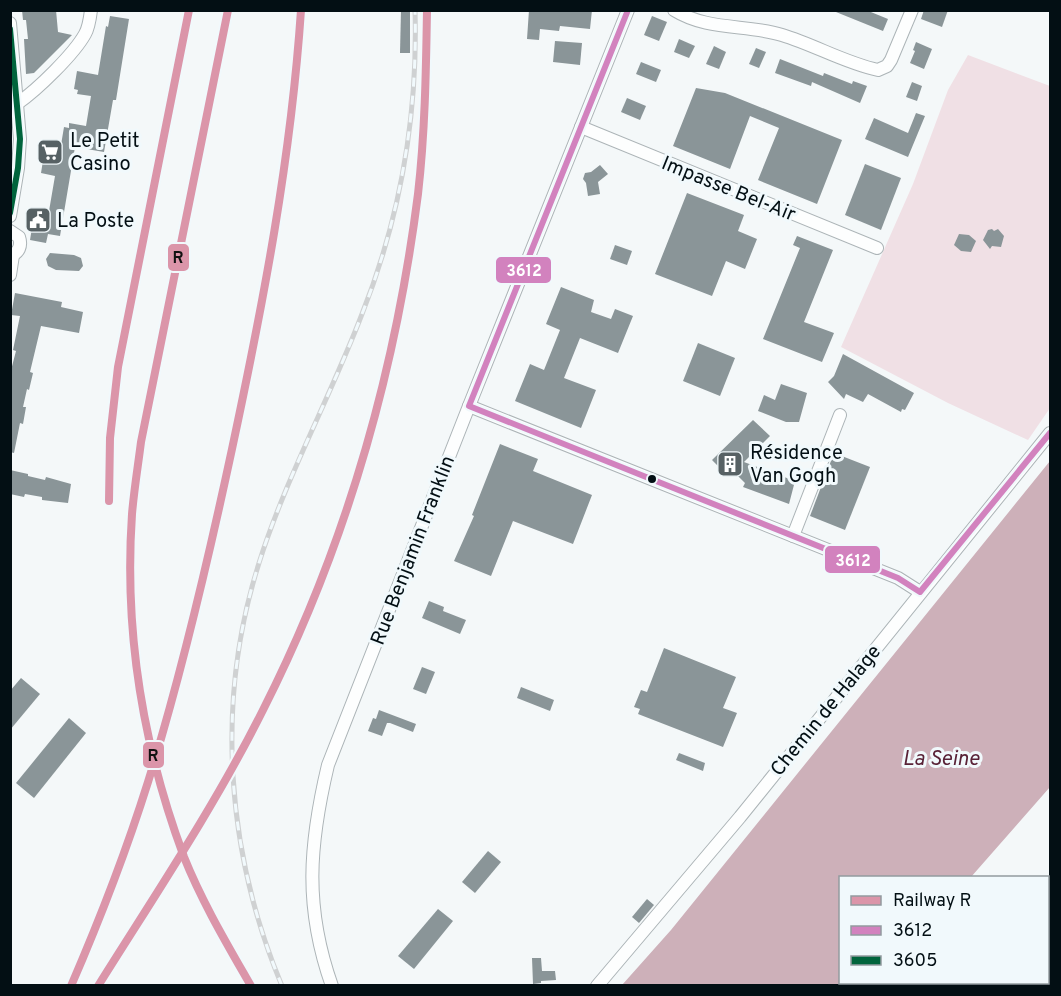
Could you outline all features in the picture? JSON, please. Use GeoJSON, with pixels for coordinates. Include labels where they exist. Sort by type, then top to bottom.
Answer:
{"type":"FeatureCollection","features":[{"type":"Feature","properties":{"kind":"street"},"geometry":{"type":"LineString","coordinates":[[18,103],[35,91],[77,45],[85,34],[91,10]]}},
{"type":"Feature","properties":{"kind":"street","name":"Rue Benjamin Franklin"},"geometry":{"type":"LineString","coordinates":[[332,986],[321,955],[311,868],[318,807],[328,765],[628,10]]}},
{"type":"Feature","properties":{"kind":"street"},"geometry":{"type":"LineString","coordinates":[[674,10],[702,23],[761,30],[782,35],[878,70],[887,66],[891,60],[912,10]]}},
{"type":"Feature","properties":{"kind":"street"},"geometry":{"type":"LineString","coordinates":[[10,216],[14,168],[20,139],[11,31]]}},
{"type":"Feature","properties":{"kind":"street","name":"Impasse Bel-Air"},"geometry":{"type":"LineString","coordinates":[[581,127],[877,248]]}},
{"type":"Feature","properties":{"kind":"street"},"geometry":{"type":"LineString","coordinates":[[10,231],[16,234],[20,241],[19,249],[12,255],[10,275]]}},
{"type":"Feature","properties":{"kind":"street"},"geometry":{"type":"LineString","coordinates":[[469,406],[898,578],[920,592]]}},
{"type":"Feature","properties":{"kind":"street"},"geometry":{"type":"LineString","coordinates":[[793,536],[840,415]]}},
{"type":"Feature","properties":{"kind":"street","name":"Chemin de Halage"},"geometry":{"type":"LineString","coordinates":[[597,986],[732,826],[1050,433]]}},
{"type":"Feature","properties":{"kind":"shaded area"},"geometry":{"type":"Polygon","coordinates":[[[968,55],[1050,86],[1050,408],[1028,440],[948,403],[841,347],[913,184],[948,90],[968,55]]]}},
{"type":"Feature","properties":{"kind":"water","name":"La Seine"},"geometry":{"type":"Polygon","coordinates":[[[1050,461],[1050,787],[972,876],[839,876],[839,984],[878,984],[876,985],[622,985],[671,930],[1050,461]]]}},
{"type":"Feature","properties":{"kind":"building"},"geometry":{"type":"Polygon","coordinates":[[[22,10],[56,10],[58,32],[72,35],[34,73],[26,74],[24,39],[28,39],[26,20],[23,20],[22,10]]]}},
{"type":"Feature","properties":{"kind":"building"},"geometry":{"type":"Polygon","coordinates":[[[401,10],[410,10],[410,53],[400,53],[401,10]]]}},
{"type":"Feature","properties":{"kind":"building"},"geometry":{"type":"Polygon","coordinates":[[[529,10],[592,10],[590,29],[560,26],[559,31],[540,29],[539,40],[527,39],[529,10]]]}},
{"type":"Feature","properties":{"kind":"building"},"geometry":{"type":"Polygon","coordinates":[[[831,10],[866,10],[888,19],[883,31],[831,10]]]}},
{"type":"Feature","properties":{"kind":"building"},"geometry":{"type":"Polygon","coordinates":[[[924,10],[948,10],[942,27],[921,19],[924,10]]]}},
{"type":"Feature","properties":{"kind":"building"},"geometry":{"type":"Polygon","coordinates":[[[110,16],[129,19],[116,100],[113,100],[104,152],[75,147],[60,236],[48,234],[46,243],[30,240],[35,209],[49,211],[55,176],[41,173],[46,142],[61,145],[64,127],[69,128],[69,123],[86,126],[91,96],[77,94],[78,90],[74,89],[77,71],[98,75],[106,26],[108,27],[110,16]]]}},
{"type":"Feature","properties":{"kind":"building"},"geometry":{"type":"Polygon","coordinates":[[[652,16],[667,22],[659,41],[644,35],[652,16]]]}},
{"type":"Feature","properties":{"kind":"building"},"geometry":{"type":"Polygon","coordinates":[[[679,39],[695,46],[689,58],[674,52],[679,39]]]}},
{"type":"Feature","properties":{"kind":"building"},"geometry":{"type":"Polygon","coordinates":[[[555,41],[582,43],[580,65],[553,62],[555,41]]]}},
{"type":"Feature","properties":{"kind":"building"},"geometry":{"type":"Polygon","coordinates":[[[916,42],[932,49],[924,69],[910,63],[916,42]]]}},
{"type":"Feature","properties":{"kind":"building"},"geometry":{"type":"Polygon","coordinates":[[[714,46],[726,52],[719,69],[706,64],[714,46]]]}},
{"type":"Feature","properties":{"kind":"building"},"geometry":{"type":"Polygon","coordinates":[[[756,48],[766,52],[759,68],[749,64],[756,48]]]}},
{"type":"Feature","properties":{"kind":"building"},"geometry":{"type":"Polygon","coordinates":[[[780,59],[823,76],[824,73],[852,84],[853,81],[867,86],[860,103],[812,82],[811,86],[775,73],[780,59]]]}},
{"type":"Feature","properties":{"kind":"building"},"geometry":{"type":"Polygon","coordinates":[[[641,62],[661,70],[656,82],[636,74],[641,62]]]}},
{"type":"Feature","properties":{"kind":"building"},"geometry":{"type":"Polygon","coordinates":[[[912,82],[922,86],[917,101],[906,97],[912,82]]]}},
{"type":"Feature","properties":{"kind":"building"},"geometry":{"type":"Polygon","coordinates":[[[696,88],[725,93],[842,140],[817,204],[758,180],[779,128],[750,116],[730,169],[673,146],[696,88]]]}},
{"type":"Feature","properties":{"kind":"building"},"geometry":{"type":"Polygon","coordinates":[[[627,98],[646,106],[640,120],[621,112],[627,98]]]}},
{"type":"Feature","properties":{"kind":"building"},"geometry":{"type":"Polygon","coordinates":[[[916,113],[925,116],[908,157],[865,139],[874,118],[908,133],[916,113]]]}},
{"type":"Feature","properties":{"kind":"building"},"geometry":{"type":"Polygon","coordinates":[[[865,164],[901,178],[881,230],[845,215],[865,164]]]}},
{"type":"Feature","properties":{"kind":"building"},"geometry":{"type":"Polygon","coordinates":[[[600,165],[608,174],[598,182],[600,194],[588,196],[583,179],[585,173],[591,172],[600,165]]]}},
{"type":"Feature","properties":{"kind":"building"},"geometry":{"type":"Polygon","coordinates":[[[687,193],[744,215],[738,231],[757,239],[745,269],[726,261],[712,296],[655,274],[687,193]]]}},
{"type":"Feature","properties":{"kind":"building"},"geometry":{"type":"Polygon","coordinates":[[[998,229],[1004,236],[1001,247],[992,246],[990,249],[983,240],[988,230],[994,231],[998,229]]]}},
{"type":"Feature","properties":{"kind":"building"},"geometry":{"type":"Polygon","coordinates":[[[959,234],[969,235],[976,241],[971,252],[961,251],[954,245],[959,234]]]}},
{"type":"Feature","properties":{"kind":"building"},"geometry":{"type":"Polygon","coordinates":[[[797,236],[833,250],[804,322],[834,333],[822,362],[763,339],[800,248],[793,245],[797,236]]]}},
{"type":"Feature","properties":{"kind":"building"},"geometry":{"type":"Polygon","coordinates":[[[615,245],[632,251],[627,265],[610,259],[615,245]]]}},
{"type":"Feature","properties":{"kind":"building"},"geometry":{"type":"Polygon","coordinates":[[[50,253],[74,255],[81,258],[83,266],[79,271],[56,270],[48,266],[46,259],[50,253]]]}},
{"type":"Feature","properties":{"kind":"building"},"geometry":{"type":"Polygon","coordinates":[[[561,287],[594,300],[591,312],[611,319],[615,309],[633,316],[618,353],[580,338],[564,378],[596,390],[581,428],[515,401],[530,364],[544,370],[560,330],[546,324],[561,287]]]}},
{"type":"Feature","properties":{"kind":"building"},"geometry":{"type":"Polygon","coordinates":[[[15,293],[62,302],[61,307],[83,312],[79,333],[41,326],[30,372],[33,373],[23,407],[26,407],[23,424],[20,423],[14,453],[10,452],[10,374],[16,351],[13,350],[20,316],[11,315],[15,293]]]}},
{"type":"Feature","properties":{"kind":"building"},"geometry":{"type":"Polygon","coordinates":[[[698,343],[735,358],[720,396],[683,381],[698,343]]]}},
{"type":"Feature","properties":{"kind":"building"},"geometry":{"type":"Polygon","coordinates":[[[843,354],[914,393],[905,410],[902,409],[901,412],[868,394],[863,402],[846,394],[844,399],[828,382],[834,376],[843,354]]]}},
{"type":"Feature","properties":{"kind":"building"},"geometry":{"type":"Polygon","coordinates":[[[781,384],[807,393],[799,422],[786,422],[758,411],[764,395],[775,400],[781,384]]]}},
{"type":"Feature","properties":{"kind":"building","name":"Résidence Van Gogh"},"geometry":{"type":"Polygon","coordinates":[[[753,420],[770,436],[744,462],[795,481],[789,504],[743,487],[745,483],[734,472],[731,475],[712,460],[753,420]]]}},
{"type":"Feature","properties":{"kind":"building"},"geometry":{"type":"Polygon","coordinates":[[[500,444],[538,459],[533,471],[592,495],[573,544],[513,521],[491,576],[454,561],[474,516],[472,515],[500,444]]]}},
{"type":"Feature","properties":{"kind":"building"},"geometry":{"type":"Polygon","coordinates":[[[834,453],[870,467],[845,530],[810,516],[834,453]]]}},
{"type":"Feature","properties":{"kind":"building"},"geometry":{"type":"Polygon","coordinates":[[[10,470],[45,480],[46,477],[71,484],[68,503],[42,500],[42,497],[25,494],[24,497],[10,494],[10,470]]]}},
{"type":"Feature","properties":{"kind":"building"},"geometry":{"type":"Polygon","coordinates":[[[429,601],[444,607],[443,611],[466,620],[460,634],[422,618],[429,601]]]}},
{"type":"Feature","properties":{"kind":"building"},"geometry":{"type":"Polygon","coordinates":[[[664,648],[736,677],[723,708],[737,713],[723,747],[638,714],[640,709],[634,707],[641,690],[647,692],[664,648]]]}},
{"type":"Feature","properties":{"kind":"building"},"geometry":{"type":"Polygon","coordinates":[[[422,667],[435,672],[426,694],[413,689],[422,667]]]}},
{"type":"Feature","properties":{"kind":"building"},"geometry":{"type":"Polygon","coordinates":[[[21,678],[40,694],[10,730],[10,691],[21,678]]]}},
{"type":"Feature","properties":{"kind":"building"},"geometry":{"type":"Polygon","coordinates":[[[521,687],[554,700],[550,711],[517,698],[521,687]]]}},
{"type":"Feature","properties":{"kind":"building"},"geometry":{"type":"Polygon","coordinates":[[[379,710],[416,724],[413,732],[390,723],[387,723],[382,736],[368,731],[379,710]]]}},
{"type":"Feature","properties":{"kind":"building"},"geometry":{"type":"Polygon","coordinates":[[[69,718],[86,733],[34,798],[16,783],[69,718]]]}},
{"type":"Feature","properties":{"kind":"building"},"geometry":{"type":"Polygon","coordinates":[[[679,753],[705,763],[703,771],[676,760],[679,753]]]}},
{"type":"Feature","properties":{"kind":"building"},"geometry":{"type":"Polygon","coordinates":[[[488,851],[501,862],[475,893],[462,882],[488,851]]]}},
{"type":"Feature","properties":{"kind":"building"},"geometry":{"type":"Polygon","coordinates":[[[647,899],[654,905],[639,923],[632,917],[647,899]]]}},
{"type":"Feature","properties":{"kind":"building"},"geometry":{"type":"Polygon","coordinates":[[[438,909],[453,921],[414,969],[398,956],[438,909]]]}},
{"type":"Feature","properties":{"kind":"building"},"geometry":{"type":"Polygon","coordinates":[[[532,958],[541,958],[542,971],[555,971],[556,980],[533,984],[532,958]]]}},
{"type":"Feature","properties":{"kind":"railway"},"geometry":{"type":"LineString","coordinates":[[282,986],[263,935],[249,883],[239,830],[233,776],[232,722],[236,668],[245,615],[270,531],[362,314],[387,241],[410,127],[415,10]]}},
{"type":"Feature","properties":{"kind":"rail line","name":"R"},"geometry":{"type":"LineString","coordinates":[[109,501],[110,438],[118,367],[189,10]]}},
{"type":"Feature","properties":{"kind":"rail line","name":"R"},"geometry":{"type":"LineString","coordinates":[[228,10],[141,442],[132,514],[131,601],[134,645],[147,731],[170,815],[184,857],[199,890],[251,986]]}},
{"type":"Feature","properties":{"kind":"rail line","name":"R"},"geometry":{"type":"LineString","coordinates":[[71,986],[140,808],[172,700],[204,575],[265,286],[283,176],[301,10]]}},
{"type":"Feature","properties":{"kind":"rail line","name":"R"},"geometry":{"type":"LineString","coordinates":[[98,986],[184,850],[263,710],[319,586],[342,523],[363,459],[380,394],[396,328],[408,261],[422,148],[427,10]]}},
{"type":"Feature","properties":{"kind":"transit line","name":"3612"},"geometry":{"type":"LineString","coordinates":[[628,10],[469,406],[898,578],[920,592],[1050,433]]}},
{"type":"Feature","properties":{"kind":"transit line","name":"3605"},"geometry":{"type":"LineString","coordinates":[[10,29],[20,139],[18,168],[10,213]]}},
{"type":"Feature","properties":{"kind":"place","name":"Le Petit Casino"},"geometry":{"type":"Point","coordinates":[50,152]}},
{"type":"Feature","properties":{"kind":"place","name":"La Poste"},"geometry":{"type":"Point","coordinates":[38,220]}},
{"type":"Feature","properties":{"kind":"place","name":"Résidence Van Gogh"},"geometry":{"type":"Point","coordinates":[730,464]}}]}
